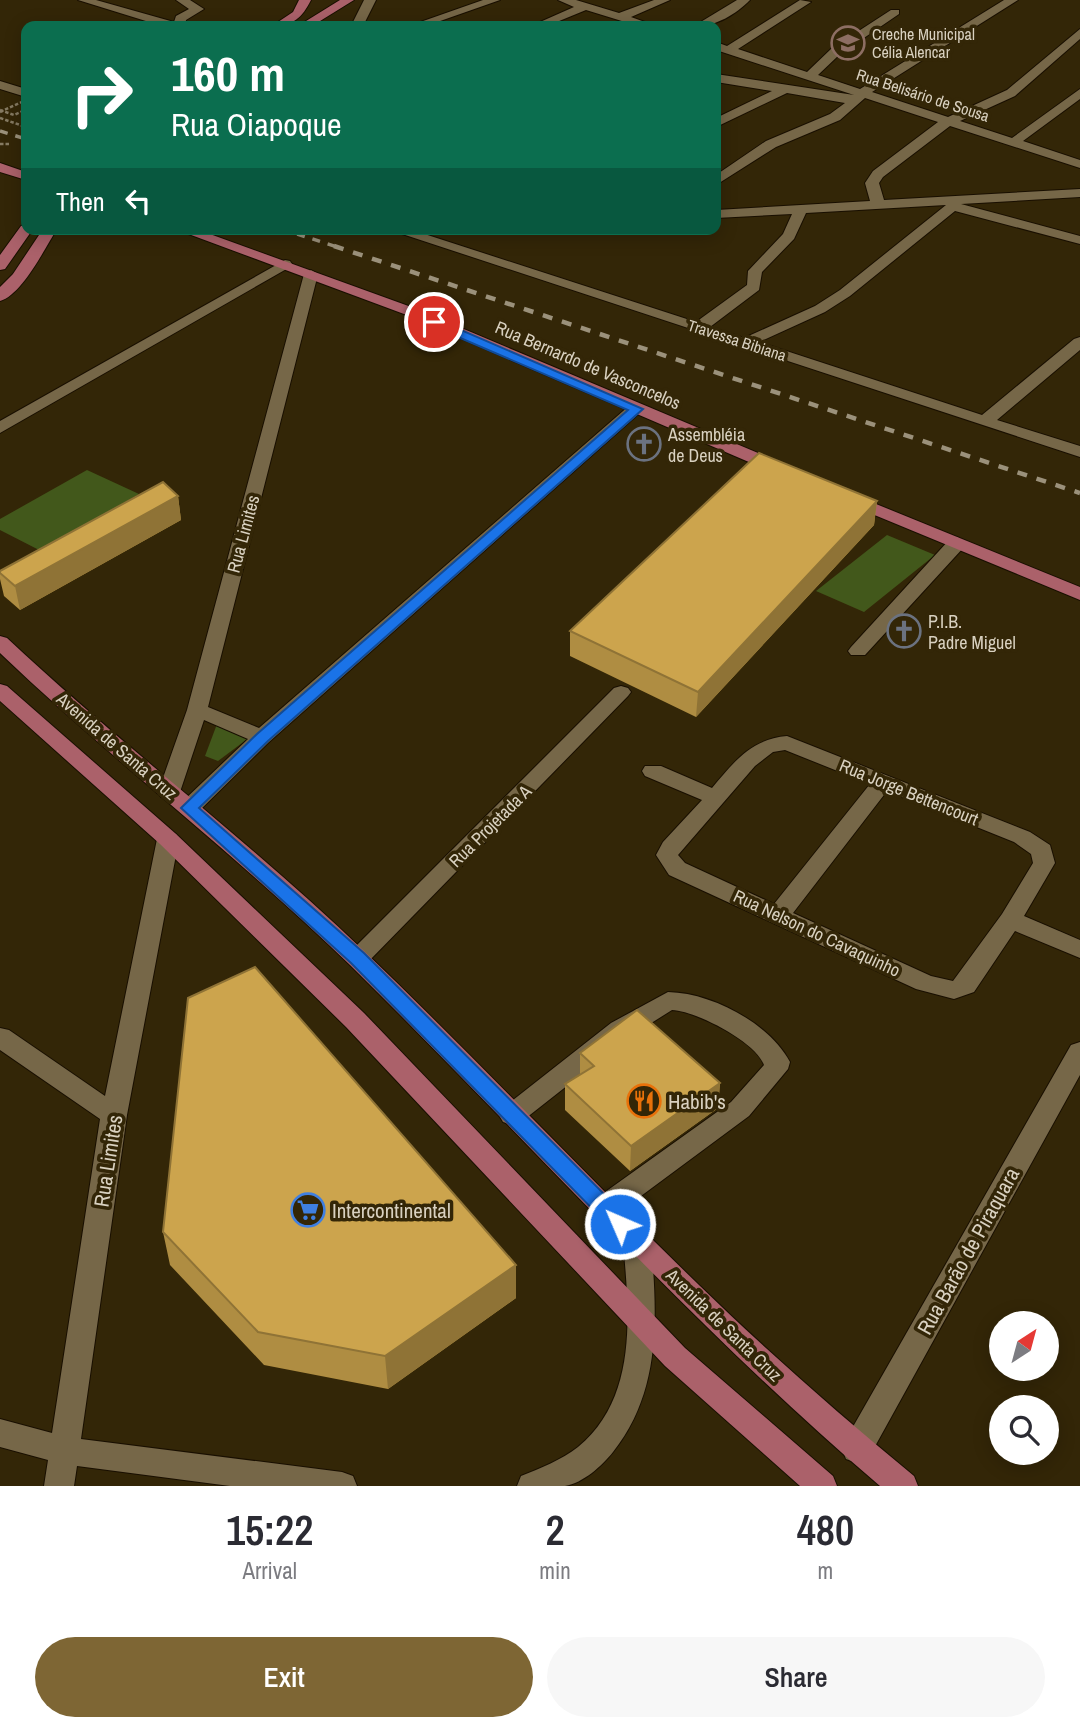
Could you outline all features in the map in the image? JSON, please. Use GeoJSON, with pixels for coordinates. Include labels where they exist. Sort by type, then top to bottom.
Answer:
{"type":"FeatureCollection","features":[{"type":"Feature","properties":{"kind":"main road"},"geometry":{"type":"LineString","coordinates":[[286,21],[298,14],[305,0]]}},
{"type":"Feature","properties":{"kind":"main road"},"geometry":{"type":"LineString","coordinates":[[312,21],[348,0]]}},
{"type":"Feature","properties":{"kind":"main road"},"geometry":{"type":"LineString","coordinates":[[0,167],[21,174]]}},
{"type":"Feature","properties":{"kind":"main road"},"geometry":{"type":"LineString","coordinates":[[0,266],[22,235]]}},
{"type":"Feature","properties":{"kind":"main road"},"geometry":{"type":"LineString","coordinates":[[0,296],[19,277],[46,235]]}},
{"type":"Feature","properties":{"kind":"main road","name":"Rua Bernardo de Vasconcelos"},"geometry":{"type":"LineString","coordinates":[[200,235],[285,264],[409,312],[790,473]]}},
{"type":"Feature","properties":{"kind":"main road"},"geometry":{"type":"LineString","coordinates":[[829,489],[1080,594]]}},
{"type":"Feature","properties":{"kind":"main road","name":"Avenida de Santa Cruz"},"geometry":{"type":"LineString","coordinates":[[0,642],[358,958],[705,1310],[857,1449],[903,1486]]}},
{"type":"Feature","properties":{"kind":"main road","name":"Avenida de Santa Cruz"},"geometry":{"type":"LineString","coordinates":[[0,690],[168,839],[355,1020],[675,1357],[822,1486]]}},
{"type":"Feature","properties":{"kind":"street"},"geometry":{"type":"LineString","coordinates":[[84,0],[159,21]]}},
{"type":"Feature","properties":{"kind":"street"},"geometry":{"type":"LineString","coordinates":[[179,21],[198,9],[182,0]]}},
{"type":"Feature","properties":{"kind":"street"},"geometry":{"type":"LineString","coordinates":[[360,21],[370,0]]}},
{"type":"Feature","properties":{"kind":"street"},"geometry":{"type":"LineString","coordinates":[[430,21],[494,0]]}},
{"type":"Feature","properties":{"kind":"street"},"geometry":{"type":"LineString","coordinates":[[564,0],[633,21]]}},
{"type":"Feature","properties":{"kind":"street"},"geometry":{"type":"LineString","coordinates":[[619,17],[664,0]]}},
{"type":"Feature","properties":{"kind":"street"},"geometry":{"type":"LineString","coordinates":[[711,21],[744,0]]}},
{"type":"Feature","properties":{"kind":"street"},"geometry":{"type":"LineString","coordinates":[[721,181],[771,144],[835,117],[859,97],[1012,0]]}},
{"type":"Feature","properties":{"kind":"street"},"geometry":{"type":"LineString","coordinates":[[722,48],[805,2]]}},
{"type":"Feature","properties":{"kind":"street"},"geometry":{"type":"LineString","coordinates":[[549,21],[586,6]]}},
{"type":"Feature","properties":{"kind":"street"},"geometry":{"type":"LineString","coordinates":[[810,76],[835,52],[895,12]]}},
{"type":"Feature","properties":{"kind":"street"},"geometry":{"type":"LineString","coordinates":[[878,204],[872,187],[874,178],[905,151],[948,121],[1011,93],[1080,33]]}},
{"type":"Feature","properties":{"kind":"street","name":"Rua Belisário de Sousa"},"geometry":{"type":"LineString","coordinates":[[722,48],[810,76],[859,97],[948,121],[1080,164]]}},
{"type":"Feature","properties":{"kind":"street"},"geometry":{"type":"LineString","coordinates":[[721,79],[784,90],[859,97]]}},
{"type":"Feature","properties":{"kind":"street"},"geometry":{"type":"LineString","coordinates":[[0,85],[21,91]]}},
{"type":"Feature","properties":{"kind":"street"},"geometry":{"type":"LineString","coordinates":[[721,121],[784,90]]}},
{"type":"Feature","properties":{"kind":"street"},"geometry":{"type":"LineString","coordinates":[[1014,142],[1080,93]]}},
{"type":"Feature","properties":{"kind":"street"},"geometry":{"type":"LineString","coordinates":[[721,214],[1080,193]]}},
{"type":"Feature","properties":{"kind":"street"},"geometry":{"type":"LineString","coordinates":[[934,201],[1080,240]]}},
{"type":"Feature","properties":{"kind":"street"},"geometry":{"type":"LineString","coordinates":[[745,343],[820,309],[845,293],[953,206]]}},
{"type":"Feature","properties":{"kind":"street"},"geometry":{"type":"LineString","coordinates":[[698,328],[754,287],[755,271],[789,236],[800,211]]}},
{"type":"Feature","properties":{"kind":"street","name":"Travessa Bibiana"},"geometry":{"type":"LineString","coordinates":[[412,235],[1080,452]]}},
{"type":"Feature","properties":{"kind":"street"},"geometry":{"type":"LineString","coordinates":[[0,428],[285,264]]}},
{"type":"Feature","properties":{"kind":"street","name":"Rua Limites"},"geometry":{"type":"LineString","coordinates":[[169,792],[197,710],[311,274]]}},
{"type":"Feature","properties":{"kind":"street"},"geometry":{"type":"LineString","coordinates":[[985,421],[1080,342]]}},
{"type":"Feature","properties":{"kind":"street"},"geometry":{"type":"LineString","coordinates":[[189,808],[262,737],[636,409]]}},
{"type":"Feature","properties":{"kind":"street"},"geometry":{"type":"LineString","coordinates":[[858,652],[957,543]]}},
{"type":"Feature","properties":{"kind":"street","name":"Rua Projetada A"},"geometry":{"type":"LineString","coordinates":[[358,958],[621,692]]}},
{"type":"Feature","properties":{"kind":"street"},"geometry":{"type":"LineString","coordinates":[[197,710],[262,737]]}},
{"type":"Feature","properties":{"kind":"street","name":"Rua Jorge Bettencourt"},"geometry":{"type":"LineString","coordinates":[[716,797],[760,749],[773,743],[787,743],[1022,837],[1042,850],[1044,863],[1010,920]]}},
{"type":"Feature","properties":{"kind":"street"},"geometry":{"type":"LineString","coordinates":[[653,771],[716,797]]}},
{"type":"Feature","properties":{"kind":"street"},"geometry":{"type":"LineString","coordinates":[[778,915],[884,781]]}},
{"type":"Feature","properties":{"kind":"street","name":"Rua Nelson do Cavaquinho"},"geometry":{"type":"LineString","coordinates":[[716,797],[667,855],[677,869],[925,983],[954,990],[965,986],[1010,920]]}},
{"type":"Feature","properties":{"kind":"street","name":"Rua Limites"},"geometry":{"type":"LineString","coordinates":[[60,1486],[114,1115],[168,839]]}},
{"type":"Feature","properties":{"kind":"street"},"geometry":{"type":"LineString","coordinates":[[1010,920],[1080,949]]}},
{"type":"Feature","properties":{"kind":"street"},"geometry":{"type":"LineString","coordinates":[[512,1115],[620,1030],[668,1002],[678,1001],[699,1006],[773,1052],[777,1062],[775,1069],[740,1109],[604,1208]]}},
{"type":"Feature","properties":{"kind":"street"},"geometry":{"type":"LineString","coordinates":[[0,1037],[114,1115]]}},
{"type":"Feature","properties":{"kind":"street","name":"Rua Barão de Piraquara"},"geometry":{"type":"LineString","coordinates":[[857,1449],[1080,1052]]}},
{"type":"Feature","properties":{"kind":"street"},"geometry":{"type":"LineString","coordinates":[[532,1486],[564,1472],[596,1451],[623,1415],[639,1371],[637,1241]]}},
{"type":"Feature","properties":{"kind":"street"},"geometry":{"type":"LineString","coordinates":[[0,1433],[65,1451],[233,1479],[342,1486]]}},
{"type":"Feature","properties":{"kind":"path"},"geometry":{"type":"LineString","coordinates":[[0,111],[21,102]]}},
{"type":"Feature","properties":{"kind":"path"},"geometry":{"type":"LineString","coordinates":[[0,111],[14,115],[21,112]]}},
{"type":"Feature","properties":{"kind":"path"},"geometry":{"type":"LineString","coordinates":[[0,118],[21,125]]}},
{"type":"Feature","properties":{"kind":"path"},"geometry":{"type":"LineString","coordinates":[[0,144],[9,144]]}},
{"type":"Feature","properties":{"kind":"green space"},"geometry":{"type":"Polygon","coordinates":[[[87,470],[139,494],[41,551],[0,530],[0,519],[87,470]]]}},
{"type":"Feature","properties":{"kind":"green space"},"geometry":{"type":"Polygon","coordinates":[[[887,535],[935,555],[864,612],[816,591],[887,535]]]}},
{"type":"Feature","properties":{"kind":"green space"},"geometry":{"type":"Polygon","coordinates":[[[217,724],[250,737],[218,761],[205,756],[217,724]]]}},
{"type":"Feature","properties":{"kind":"building"},"geometry":{"type":"Polygon","coordinates":[[[759,453],[877,501],[698,692],[570,631],[759,453]]]}},
{"type":"Feature","properties":{"kind":"building"},"geometry":{"type":"Polygon","coordinates":[[[163,482],[178,496],[15,586],[0,573],[0,571],[163,482]]]}},
{"type":"Feature","properties":{"kind":"building","name":"Intercontinental"},"geometry":{"type":"Polygon","coordinates":[[[255,967],[516,1265],[385,1356],[258,1332],[163,1232],[188,998],[255,967]]]}},
{"type":"Feature","properties":{"kind":"building","name":"Habib's"},"geometry":{"type":"Polygon","coordinates":[[[637,1010],[720,1083],[631,1146],[565,1084],[594,1066],[580,1053],[637,1010]]]}},
{"type":"Feature","properties":{"kind":"railway"},"geometry":{"type":"LineString","coordinates":[[0,131],[21,137]]}},
{"type":"Feature","properties":{"kind":"railway"},"geometry":{"type":"LineString","coordinates":[[300,235],[340,248]]}},
{"type":"Feature","properties":{"kind":"railway"},"geometry":{"type":"LineString","coordinates":[[334,246],[1080,493]]}},
{"type":"Feature","properties":{"kind":"place","name":"Creche Municipal Célia Alencar"},"geometry":{"type":"Point","coordinates":[848,43]}},
{"type":"Feature","properties":{"kind":"place","name":"Assembléia de Deus"},"geometry":{"type":"Point","coordinates":[644,444]}},
{"type":"Feature","properties":{"kind":"place","name":"P.I.B. Padre Miguel"},"geometry":{"type":"Point","coordinates":[904,631]}},
{"type":"Feature","properties":{"kind":"place","name":"Habib's"},"geometry":{"type":"Point","coordinates":[644,1101]}},
{"type":"Feature","properties":{"kind":"place","name":"Intercontinental"},"geometry":{"type":"Point","coordinates":[308,1210]}},
{"type":"Feature","properties":{"kind":"route"},"geometry":{"type":"LineString","coordinates":[[434,322],[636,409],[262,737],[189,808],[358,958],[620,1224]]}}]}
